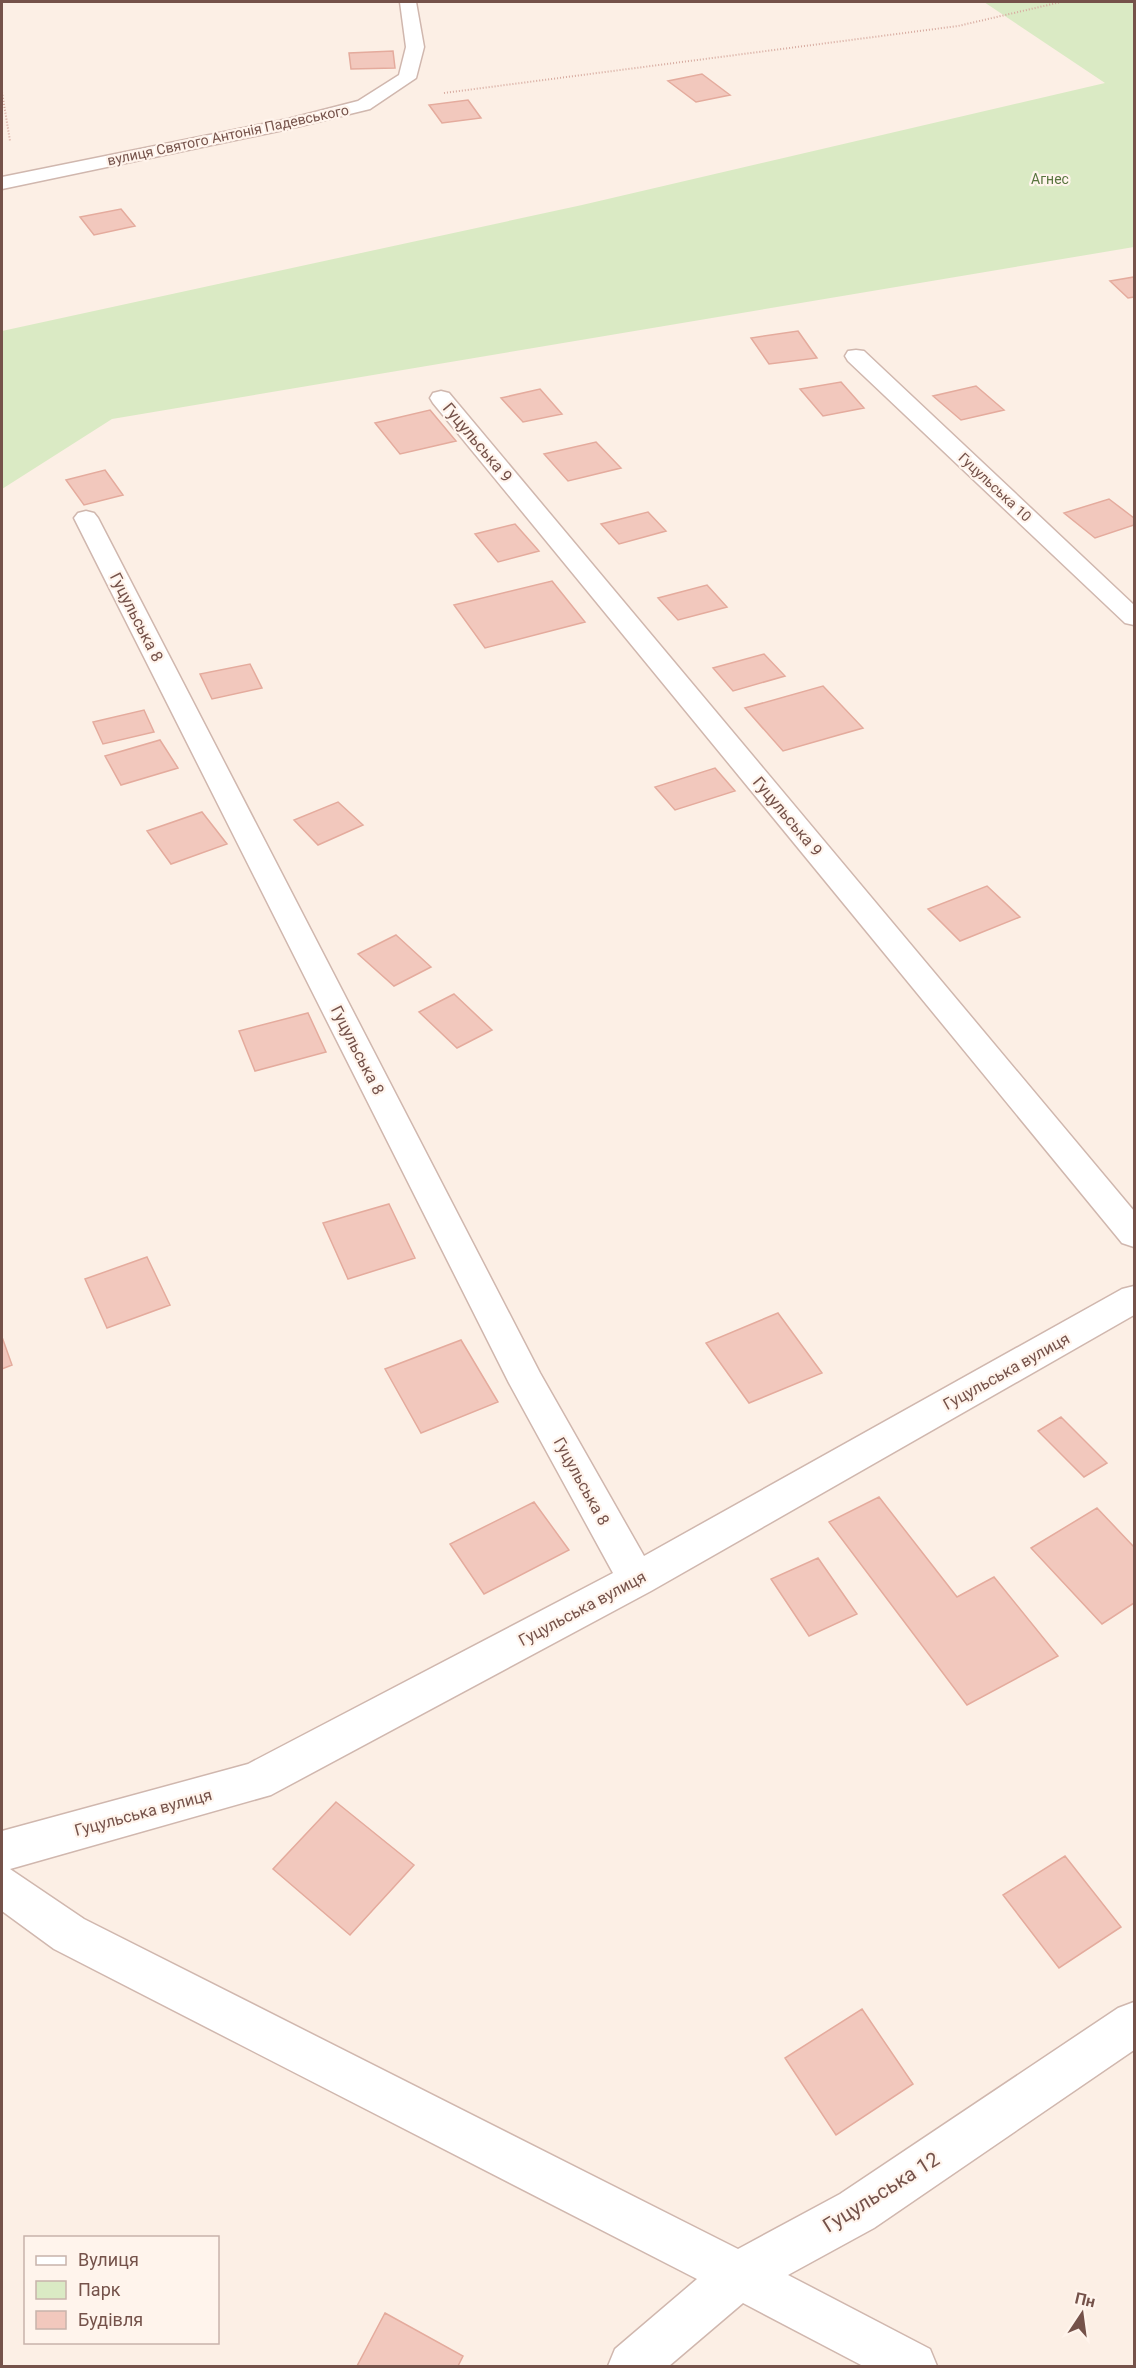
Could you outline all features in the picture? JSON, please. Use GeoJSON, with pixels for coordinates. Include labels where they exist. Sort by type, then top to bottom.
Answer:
{"type":"FeatureCollection","features":[{"type":"Feature","properties":{"kind":"street","name":"вулиця Святого Антонія Падевського"},"geometry":{"type":"LineString","coordinates":[[9,181],[288,124],[364,105],[407,78],[415,47],[408,2]]}},
{"type":"Feature","properties":{"kind":"street","name":"Гуцульська 10"},"geometry":{"type":"LineString","coordinates":[[856,356],[1134,618]]}},
{"type":"Feature","properties":{"kind":"street","name":"Гуцульська 9"},"geometry":{"type":"LineString","coordinates":[[441,398],[1134,1234]]}},
{"type":"Feature","properties":{"kind":"street","name":"Гуцульська 8"},"geometry":{"type":"LineString","coordinates":[[86,518],[522,1372],[637,1579]]}},
{"type":"Feature","properties":{"kind":"street","name":"Гуцульська вулиця"},"geometry":{"type":"LineString","coordinates":[[2,1851],[256,1781],[637,1579],[1134,1299]]}},
{"type":"Feature","properties":{"kind":"street"},"geometry":{"type":"LineString","coordinates":[[2,1886],[69,1934],[739,2275],[913,2367]]}},
{"type":"Feature","properties":{"kind":"street","name":"Гуцульська 12"},"geometry":{"type":"LineString","coordinates":[[632,2367],[739,2275],[857,2211],[1134,2024]]}},
{"type":"Feature","properties":{"kind":"path"},"geometry":{"type":"LineString","coordinates":[[364,105],[581,74],[958,26],[1060,2]]}},
{"type":"Feature","properties":{"kind":"path"},"geometry":{"type":"LineString","coordinates":[[2,92],[9,181]]}},
{"type":"Feature","properties":{"kind":"green space","name":"Агнес"},"geometry":{"type":"Polygon","coordinates":[[[984,2],[1134,2],[1134,247],[112,419],[2,489],[2,331],[582,205],[1105,83],[984,2]]]}},
{"type":"Feature","properties":{"kind":"building"},"geometry":{"type":"Polygon","coordinates":[[[393,51],[395,68],[351,69],[349,53],[393,51]]]}},
{"type":"Feature","properties":{"kind":"building"},"geometry":{"type":"Polygon","coordinates":[[[702,74],[730,95],[696,102],[668,81],[702,74]]]}},
{"type":"Feature","properties":{"kind":"building"},"geometry":{"type":"Polygon","coordinates":[[[468,100],[481,118],[442,123],[429,105],[468,100]]]}},
{"type":"Feature","properties":{"kind":"building"},"geometry":{"type":"Polygon","coordinates":[[[121,209],[135,226],[94,235],[80,217],[121,209]]]}},
{"type":"Feature","properties":{"kind":"building"},"geometry":{"type":"Polygon","coordinates":[[[1134,277],[1134,297],[1128,298],[1110,281],[1134,277]]]}},
{"type":"Feature","properties":{"kind":"building"},"geometry":{"type":"Polygon","coordinates":[[[798,331],[817,358],[769,364],[751,338],[798,331]]]}},
{"type":"Feature","properties":{"kind":"building"},"geometry":{"type":"Polygon","coordinates":[[[841,382],[864,408],[823,416],[800,389],[841,382]]]}},
{"type":"Feature","properties":{"kind":"building"},"geometry":{"type":"Polygon","coordinates":[[[976,386],[1004,410],[961,420],[933,396],[976,386]]]}},
{"type":"Feature","properties":{"kind":"building"},"geometry":{"type":"Polygon","coordinates":[[[540,389],[562,414],[523,422],[501,398],[540,389]]]}},
{"type":"Feature","properties":{"kind":"building"},"geometry":{"type":"Polygon","coordinates":[[[430,410],[456,441],[400,454],[375,423],[430,410]]]}},
{"type":"Feature","properties":{"kind":"building"},"geometry":{"type":"Polygon","coordinates":[[[596,442],[621,468],[568,481],[544,454],[596,442]]]}},
{"type":"Feature","properties":{"kind":"building"},"geometry":{"type":"Polygon","coordinates":[[[105,470],[123,495],[84,505],[66,480],[105,470]]]}},
{"type":"Feature","properties":{"kind":"building"},"geometry":{"type":"Polygon","coordinates":[[[1109,499],[1134,518],[1134,525],[1095,538],[1064,513],[1109,499]]]}},
{"type":"Feature","properties":{"kind":"building"},"geometry":{"type":"Polygon","coordinates":[[[648,512],[666,531],[619,544],[601,524],[648,512]]]}},
{"type":"Feature","properties":{"kind":"building"},"geometry":{"type":"Polygon","coordinates":[[[515,524],[539,551],[498,562],[475,534],[515,524]]]}},
{"type":"Feature","properties":{"kind":"building"},"geometry":{"type":"Polygon","coordinates":[[[552,581],[585,622],[485,648],[454,605],[552,581]]]}},
{"type":"Feature","properties":{"kind":"building"},"geometry":{"type":"Polygon","coordinates":[[[707,585],[727,607],[678,620],[658,598],[707,585]]]}},
{"type":"Feature","properties":{"kind":"building"},"geometry":{"type":"Polygon","coordinates":[[[764,654],[785,676],[733,691],[713,668],[764,654]]]}},
{"type":"Feature","properties":{"kind":"building"},"geometry":{"type":"Polygon","coordinates":[[[250,664],[262,688],[212,699],[200,674],[250,664]]]}},
{"type":"Feature","properties":{"kind":"building"},"geometry":{"type":"Polygon","coordinates":[[[823,686],[863,728],[783,751],[745,708],[823,686]]]}},
{"type":"Feature","properties":{"kind":"building"},"geometry":{"type":"Polygon","coordinates":[[[144,710],[154,732],[103,744],[93,722],[144,710]]]}},
{"type":"Feature","properties":{"kind":"building"},"geometry":{"type":"Polygon","coordinates":[[[160,740],[178,768],[121,785],[105,756],[160,740]]]}},
{"type":"Feature","properties":{"kind":"building"},"geometry":{"type":"Polygon","coordinates":[[[715,768],[735,791],[675,810],[655,787],[715,768]]]}},
{"type":"Feature","properties":{"kind":"building"},"geometry":{"type":"Polygon","coordinates":[[[338,802],[363,825],[318,845],[294,820],[338,802]]]}},
{"type":"Feature","properties":{"kind":"building"},"geometry":{"type":"Polygon","coordinates":[[[202,812],[227,844],[171,864],[147,831],[202,812]]]}},
{"type":"Feature","properties":{"kind":"building"},"geometry":{"type":"Polygon","coordinates":[[[987,886],[1020,917],[960,941],[928,909],[987,886]]]}},
{"type":"Feature","properties":{"kind":"building"},"geometry":{"type":"Polygon","coordinates":[[[396,935],[431,967],[394,986],[358,954],[396,935]]]}},
{"type":"Feature","properties":{"kind":"building"},"geometry":{"type":"Polygon","coordinates":[[[454,994],[492,1030],[457,1048],[419,1012],[454,994]]]}},
{"type":"Feature","properties":{"kind":"building"},"geometry":{"type":"Polygon","coordinates":[[[308,1013],[326,1052],[255,1071],[239,1031],[308,1013]]]}},
{"type":"Feature","properties":{"kind":"building"},"geometry":{"type":"Polygon","coordinates":[[[389,1204],[415,1258],[348,1279],[323,1223],[389,1204]]]}},
{"type":"Feature","properties":{"kind":"building"},"geometry":{"type":"Polygon","coordinates":[[[147,1257],[170,1305],[107,1328],[85,1279],[147,1257]]]}},
{"type":"Feature","properties":{"kind":"building"},"geometry":{"type":"Polygon","coordinates":[[[778,1313],[822,1373],[749,1403],[706,1343],[778,1313]]]}},
{"type":"Feature","properties":{"kind":"building"},"geometry":{"type":"Polygon","coordinates":[[[2,1337],[12,1365],[2,1369],[2,1337]]]}},
{"type":"Feature","properties":{"kind":"building"},"geometry":{"type":"Polygon","coordinates":[[[461,1340],[498,1402],[421,1433],[385,1369],[461,1340]]]}},
{"type":"Feature","properties":{"kind":"building"},"geometry":{"type":"Polygon","coordinates":[[[1061,1417],[1107,1463],[1084,1477],[1038,1431],[1061,1417]]]}},
{"type":"Feature","properties":{"kind":"building"},"geometry":{"type":"Polygon","coordinates":[[[879,1497],[957,1597],[994,1577],[1058,1656],[967,1705],[829,1522],[879,1497]]]}},
{"type":"Feature","properties":{"kind":"building"},"geometry":{"type":"Polygon","coordinates":[[[534,1502],[569,1550],[484,1594],[450,1544],[534,1502]]]}},
{"type":"Feature","properties":{"kind":"building"},"geometry":{"type":"Polygon","coordinates":[[[1097,1508],[1134,1547],[1134,1603],[1102,1624],[1031,1548],[1097,1508]]]}},
{"type":"Feature","properties":{"kind":"building"},"geometry":{"type":"Polygon","coordinates":[[[818,1558],[857,1614],[809,1636],[771,1579],[818,1558]]]}},
{"type":"Feature","properties":{"kind":"building"},"geometry":{"type":"Polygon","coordinates":[[[336,1802],[414,1865],[350,1935],[273,1869],[336,1802]]]}},
{"type":"Feature","properties":{"kind":"building"},"geometry":{"type":"Polygon","coordinates":[[[1065,1856],[1121,1927],[1059,1968],[1003,1895],[1065,1856]]]}},
{"type":"Feature","properties":{"kind":"building"},"geometry":{"type":"Polygon","coordinates":[[[862,2009],[913,2084],[836,2135],[785,2058],[862,2009]]]}},
{"type":"Feature","properties":{"kind":"building"},"geometry":{"type":"Polygon","coordinates":[[[385,2313],[463,2356],[458,2366],[357,2366],[385,2313]]]}}]}
